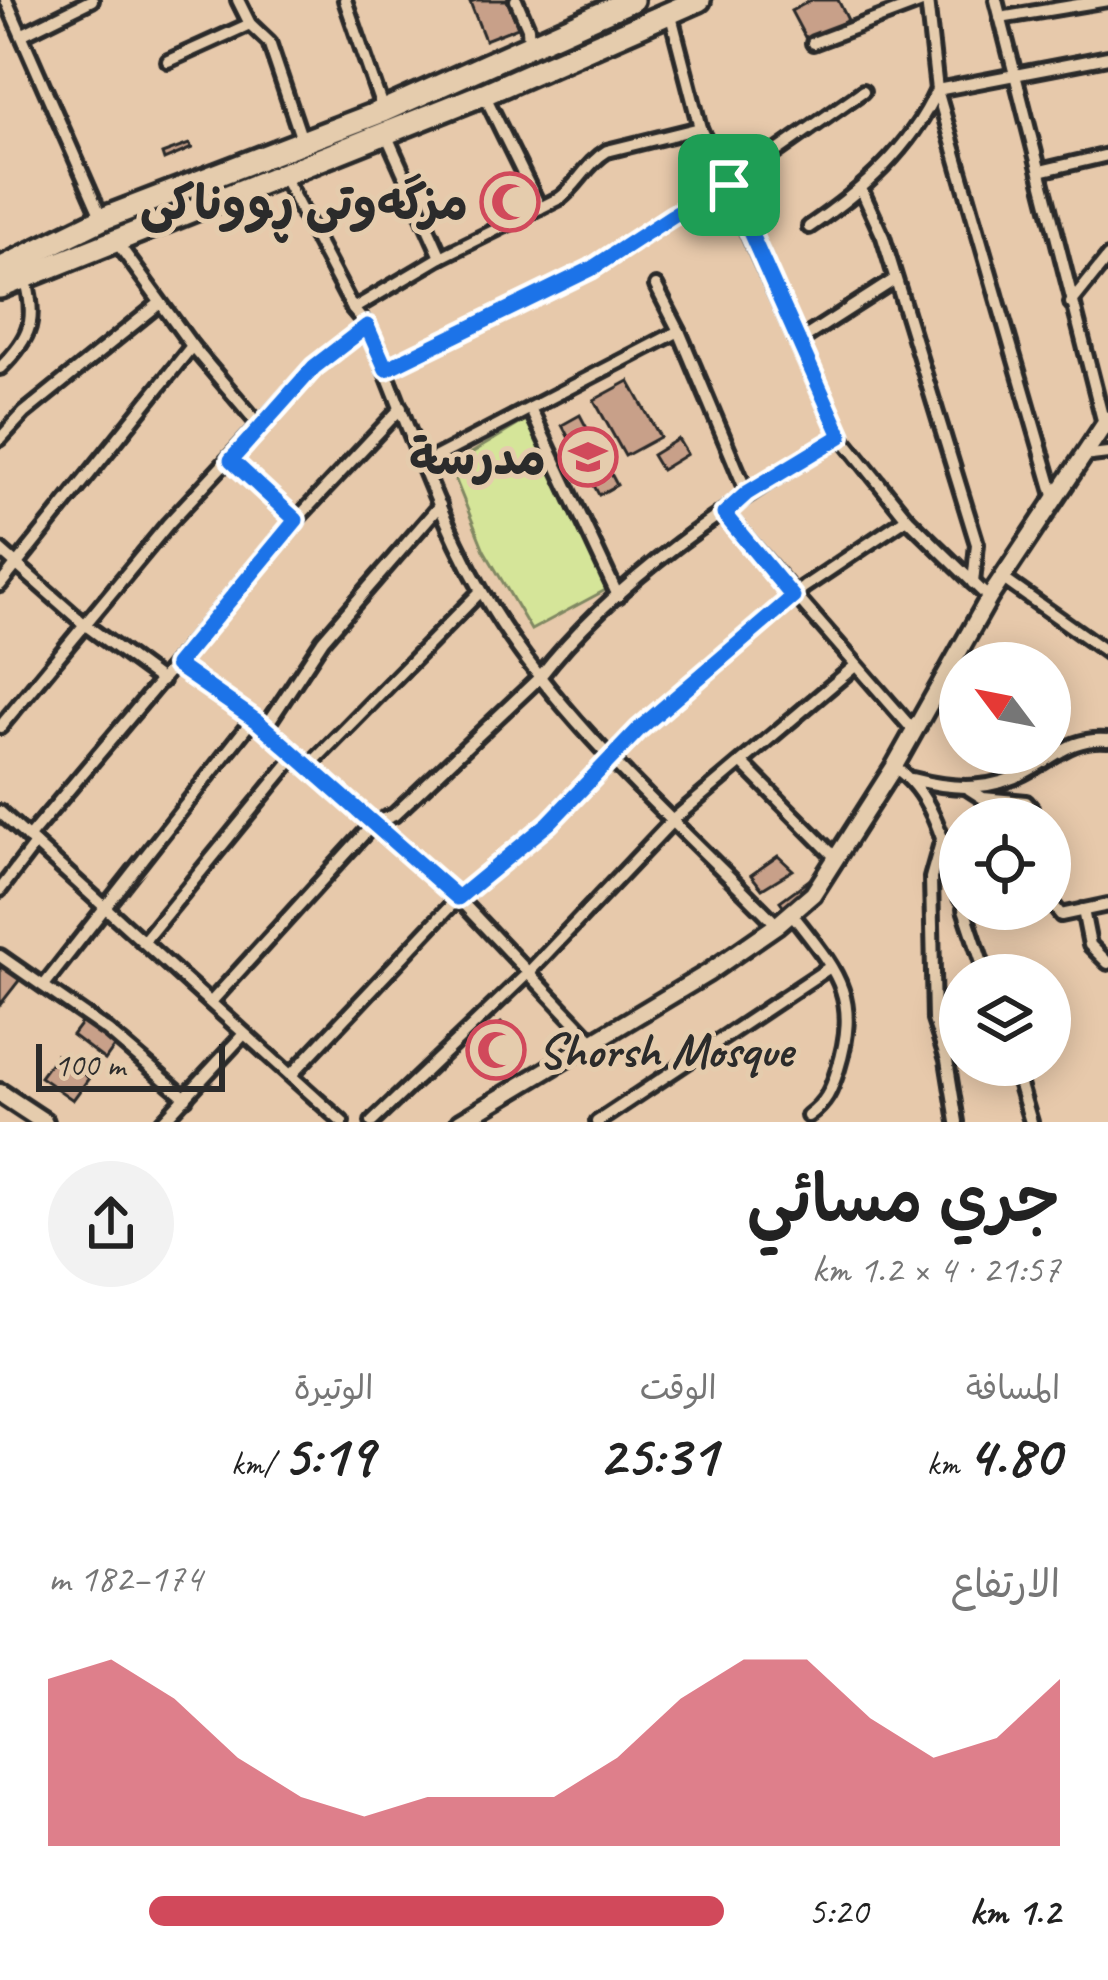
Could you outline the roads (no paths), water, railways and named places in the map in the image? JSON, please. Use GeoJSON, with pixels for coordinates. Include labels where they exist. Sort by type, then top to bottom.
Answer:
{"type":"FeatureCollection","features":[{"type":"Feature","properties":{"kind":"highway"},"geometry":{"type":"LineString","coordinates":[[0,269],[102,219],[302,140],[484,94],[699,0]]}},
{"type":"Feature","properties":{"kind":"highway"},"geometry":{"type":"LineString","coordinates":[[0,287],[281,172],[620,2]]}},
{"type":"Feature","properties":{"kind":"main road"},"geometry":{"type":"LineString","coordinates":[[460,1122],[708,973],[813,895],[894,767],[989,598],[1106,421]]}},
{"type":"Feature","properties":{"kind":"main road"},"geometry":{"type":"LineString","coordinates":[[0,1094],[44,1122]]}},
{"type":"Feature","properties":{"kind":"street"},"geometry":{"type":"LineString","coordinates":[[6,0],[102,219]]}},
{"type":"Feature","properties":{"kind":"street"},"geometry":{"type":"LineString","coordinates":[[22,34],[92,0]]}},
{"type":"Feature","properties":{"kind":"street"},"geometry":{"type":"LineString","coordinates":[[238,0],[250,24],[269,42],[302,140]]}},
{"type":"Feature","properties":{"kind":"street"},"geometry":{"type":"LineString","coordinates":[[345,0],[384,121],[441,256]]}},
{"type":"Feature","properties":{"kind":"street"},"geometry":{"type":"LineString","coordinates":[[516,0],[529,45]]}},
{"type":"Feature","properties":{"kind":"street"},"geometry":{"type":"LineString","coordinates":[[813,43],[927,0],[937,90],[1055,499]]}},
{"type":"Feature","properties":{"kind":"street"},"geometry":{"type":"LineString","coordinates":[[996,0],[1071,303],[1106,421]]}},
{"type":"Feature","properties":{"kind":"street"},"geometry":{"type":"LineString","coordinates":[[1000,18],[1108,0]]}},
{"type":"Feature","properties":{"kind":"street"},"geometry":{"type":"LineString","coordinates":[[670,12],[700,128],[841,436],[907,518],[989,598]]}},
{"type":"Feature","properties":{"kind":"street"},"geometry":{"type":"LineString","coordinates":[[168,62],[250,24]]}},
{"type":"Feature","properties":{"kind":"street"},"geometry":{"type":"LineString","coordinates":[[937,90],[1108,57]]}},
{"type":"Feature","properties":{"kind":"street"},"geometry":{"type":"LineString","coordinates":[[809,227],[862,191],[923,121],[937,90]]}},
{"type":"Feature","properties":{"kind":"street"},"geometry":{"type":"LineString","coordinates":[[386,369],[591,269],[729,185],[863,91]]}},
{"type":"Feature","properties":{"kind":"street"},"geometry":{"type":"LineString","coordinates":[[484,94],[539,208]]}},
{"type":"Feature","properties":{"kind":"street"},"geometry":{"type":"LineString","coordinates":[[353,308],[575,186],[594,159],[607,151],[700,128]]}},
{"type":"Feature","properties":{"kind":"street"},"geometry":{"type":"LineString","coordinates":[[1040,171],[1108,155]]}},
{"type":"Feature","properties":{"kind":"street"},"geometry":{"type":"LineString","coordinates":[[281,172],[367,326],[440,505],[481,591],[539,678],[674,819],[785,919],[830,967],[844,993],[848,1029],[832,1088],[824,1105],[808,1116]]}},
{"type":"Feature","properties":{"kind":"street"},"geometry":{"type":"LineString","coordinates":[[862,191],[883,238],[977,544],[973,584]]}},
{"type":"Feature","properties":{"kind":"street"},"geometry":{"type":"LineString","coordinates":[[116,241],[192,346],[259,425]]}},
{"type":"Feature","properties":{"kind":"street"},"geometry":{"type":"LineString","coordinates":[[1071,303],[1108,257]]}},
{"type":"Feature","properties":{"kind":"street"},"geometry":{"type":"LineString","coordinates":[[0,368],[20,349],[35,312],[25,277]]}},
{"type":"Feature","properties":{"kind":"street"},"geometry":{"type":"LineString","coordinates":[[799,341],[894,280]]}},
{"type":"Feature","properties":{"kind":"street"},"geometry":{"type":"LineString","coordinates":[[656,286],[680,331],[747,493]]}},
{"type":"Feature","properties":{"kind":"street"},"geometry":{"type":"LineString","coordinates":[[0,439],[24,413],[160,303]]}},
{"type":"Feature","properties":{"kind":"street"},"geometry":{"type":"LineString","coordinates":[[0,727],[167,524],[314,367],[367,326]]}},
{"type":"Feature","properties":{"kind":"street"},"geometry":{"type":"LineString","coordinates":[[423,464],[680,331]]}},
{"type":"Feature","properties":{"kind":"street"},"geometry":{"type":"LineString","coordinates":[[0,585],[192,346]]}},
{"type":"Feature","properties":{"kind":"street"},"geometry":{"type":"LineString","coordinates":[[0,890],[32,841],[296,520],[401,408]]}},
{"type":"Feature","properties":{"kind":"street"},"geometry":{"type":"LineString","coordinates":[[531,410],[618,596]]}},
{"type":"Feature","properties":{"kind":"street"},"geometry":{"type":"LineString","coordinates":[[211,1002],[374,823],[394,815],[618,596],[747,493],[841,436]]}},
{"type":"Feature","properties":{"kind":"street"},"geometry":{"type":"LineString","coordinates":[[1083,455],[1108,453]]}},
{"type":"Feature","properties":{"kind":"street"},"geometry":{"type":"LineString","coordinates":[[231,460],[296,520]]}},
{"type":"Feature","properties":{"kind":"street"},"geometry":{"type":"LineString","coordinates":[[265,728],[323,640],[440,505]]}},
{"type":"Feature","properties":{"kind":"street"},"geometry":{"type":"LineString","coordinates":[[724,514],[914,730]]}},
{"type":"Feature","properties":{"kind":"street"},"geometry":{"type":"LineString","coordinates":[[291,1076],[458,898],[549,823],[639,729],[793,597],[907,518]]}},
{"type":"Feature","properties":{"kind":"street"},"geometry":{"type":"LineString","coordinates":[[0,550],[84,624],[162,682]]}},
{"type":"Feature","properties":{"kind":"street"},"geometry":{"type":"LineString","coordinates":[[1002,578],[1108,653]]}},
{"type":"Feature","properties":{"kind":"street"},"geometry":{"type":"LineString","coordinates":[[309,766],[481,591]]}},
{"type":"Feature","properties":{"kind":"street"},"geometry":{"type":"LineString","coordinates":[[176,665],[253,718],[458,898],[592,1040]]}},
{"type":"Feature","properties":{"kind":"street"},"geometry":{"type":"LineString","coordinates":[[372,1122],[528,973],[674,819],[854,666]]}},
{"type":"Feature","properties":{"kind":"street"},"geometry":{"type":"LineString","coordinates":[[45,984],[253,718]]}},
{"type":"Feature","properties":{"kind":"street"},"geometry":{"type":"LineString","coordinates":[[894,767],[912,778],[950,789],[969,789],[1016,777],[1078,740],[1108,740]]}},
{"type":"Feature","properties":{"kind":"street"},"geometry":{"type":"LineString","coordinates":[[143,942],[296,755]]}},
{"type":"Feature","properties":{"kind":"street"},"geometry":{"type":"LineString","coordinates":[[742,764],[837,859]]}},
{"type":"Feature","properties":{"kind":"street"},"geometry":{"type":"LineString","coordinates":[[912,778],[939,833]]}},
{"type":"Feature","properties":{"kind":"street"},"geometry":{"type":"LineString","coordinates":[[969,789],[983,798]]}},
{"type":"Feature","properties":{"kind":"street"},"geometry":{"type":"LineString","coordinates":[[0,812],[342,1122]]}},
{"type":"Feature","properties":{"kind":"street"},"geometry":{"type":"LineString","coordinates":[[939,851],[932,878],[934,1020],[947,1060],[957,1122]]}},
{"type":"Feature","properties":{"kind":"street"},"geometry":{"type":"LineString","coordinates":[[1071,913],[1108,904]]}},
{"type":"Feature","properties":{"kind":"street"},"geometry":{"type":"LineString","coordinates":[[1083,910],[1090,945],[1108,963]]}},
{"type":"Feature","properties":{"kind":"street"},"geometry":{"type":"LineString","coordinates":[[0,956],[108,1030],[186,1098]]}},
{"type":"Feature","properties":{"kind":"street"},"geometry":{"type":"LineString","coordinates":[[602,1121],[830,967]]}},
{"type":"Feature","properties":{"kind":"street"},"geometry":{"type":"LineString","coordinates":[[162,1122],[244,1034]]}},
{"type":"Feature","properties":{"kind":"street"},"geometry":{"type":"LineString","coordinates":[[1020,1086],[1031,1122]]}},
{"type":"Feature","properties":{"kind":"place","name":"مزگەوتی ڕووناکی"},"geometry":{"type":"Point","coordinates":[510,202]}},
{"type":"Feature","properties":{"kind":"place","name":"مدرسة"},"geometry":{"type":"Point","coordinates":[588,457]}},
{"type":"Feature","properties":{"kind":"place","name":"Shorsh Mosque"},"geometry":{"type":"Point","coordinates":[496,1050]}}]}
